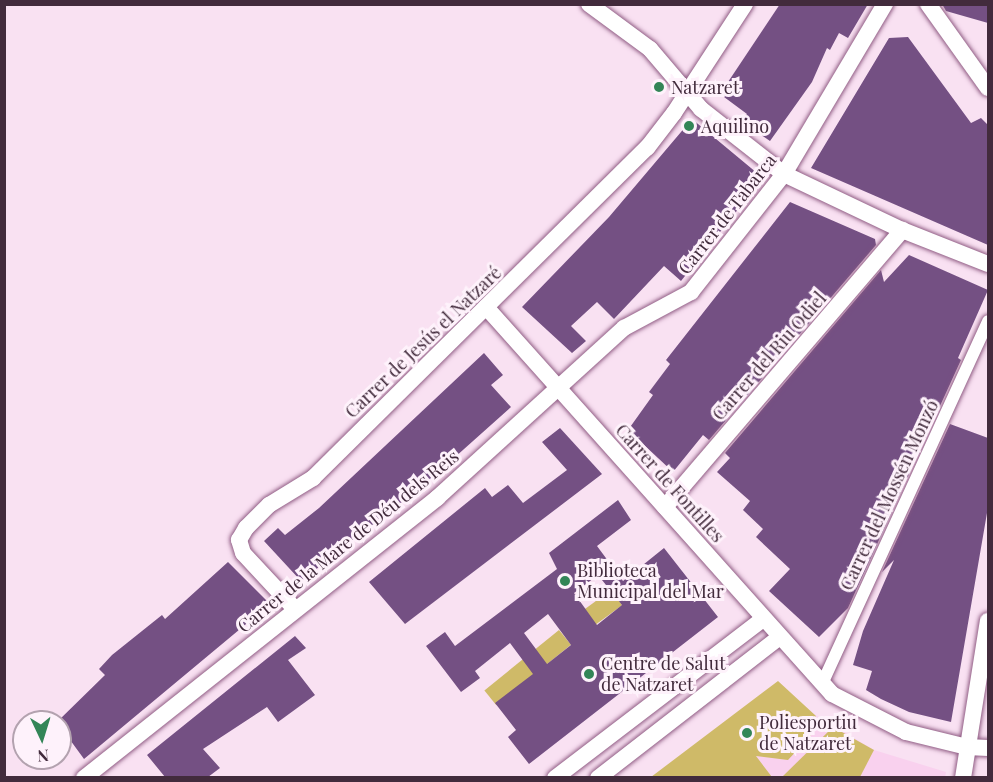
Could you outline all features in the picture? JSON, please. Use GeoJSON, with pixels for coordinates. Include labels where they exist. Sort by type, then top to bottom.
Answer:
{"type":"FeatureCollection","features":[{"type":"Feature","properties":{"kind":"street"},"geometry":{"type":"LineString","coordinates":[[589,4],[650,49],[686,95],[784,174],[902,230],[988,264]]}},
{"type":"Feature","properties":{"kind":"street","name":"Carrer de Jesús el Natzaré"},"geometry":{"type":"LineString","coordinates":[[295,609],[243,554],[242,535],[269,505],[313,478],[647,148],[686,95],[745,4]]}},
{"type":"Feature","properties":{"kind":"street","name":"Carrer de Tabarca"},"geometry":{"type":"LineString","coordinates":[[691,292],[784,174],[885,4]]}},
{"type":"Feature","properties":{"kind":"street"},"geometry":{"type":"LineString","coordinates":[[928,4],[988,88]]}},
{"type":"Feature","properties":{"kind":"street","name":"Carrer del Riu Odiel"},"geometry":{"type":"LineString","coordinates":[[665,507],[902,230]]}},
{"type":"Feature","properties":{"kind":"street","name":"Carrer de la Mare de Déu dels Reis"},"geometry":{"type":"LineString","coordinates":[[84,777],[429,505],[560,390],[636,319],[691,292]]}},
{"type":"Feature","properties":{"kind":"street","name":"Carrer de Fontilles"},"geometry":{"type":"LineString","coordinates":[[486,307],[832,694],[906,732],[967,747],[988,748]]}},
{"type":"Feature","properties":{"kind":"street","name":"Carrer del Mossén Monzó"},"geometry":{"type":"LineString","coordinates":[[822,684],[988,321]]}},
{"type":"Feature","properties":{"kind":"street"},"geometry":{"type":"LineString","coordinates":[[555,777],[763,619]]}},
{"type":"Feature","properties":{"kind":"street"},"geometry":{"type":"LineString","coordinates":[[963,777],[988,621]]}},
{"type":"Feature","properties":{"kind":"street"},"geometry":{"type":"LineString","coordinates":[[598,777],[780,637]]}},
{"type":"Feature","properties":{"kind":"shaded area"},"geometry":{"type":"Polygon","coordinates":[[[611,590],[622,605],[591,628],[579,613],[611,590]]]}},
{"type":"Feature","properties":{"kind":"shaded area"},"geometry":{"type":"Polygon","coordinates":[[[559,630],[571,645],[496,705],[484,690],[559,630]]]}},
{"type":"Feature","properties":{"kind":"shaded area","name":"Poliesportiu de Natzaret"},"geometry":{"type":"Polygon","coordinates":[[[778,681],[816,716],[808,729],[813,733],[788,760],[756,756],[772,777],[651,777],[778,681]]]}},
{"type":"Feature","properties":{"kind":"shaded area"},"geometry":{"type":"Polygon","coordinates":[[[812,713],[874,750],[946,772],[945,778],[772,777],[756,756],[812,713]]]}},
{"type":"Feature","properties":{"kind":"shaded area"},"geometry":{"type":"Polygon","coordinates":[[[833,727],[874,750],[860,777],[782,777],[833,727]]]}},
{"type":"Feature","properties":{"kind":"building"},"geometry":{"type":"Polygon","coordinates":[[[780,4],[868,4],[848,38],[839,33],[830,50],[827,48],[812,82],[770,141],[742,122],[747,114],[720,94],[780,4]]]}},
{"type":"Feature","properties":{"kind":"building"},"geometry":{"type":"Polygon","coordinates":[[[942,4],[988,4],[988,23],[946,11],[942,4]]]}},
{"type":"Feature","properties":{"kind":"building"},"geometry":{"type":"Polygon","coordinates":[[[908,37],[971,123],[981,118],[988,125],[988,245],[811,168],[889,38],[908,37]]]}},
{"type":"Feature","properties":{"kind":"building"},"geometry":{"type":"Polygon","coordinates":[[[692,119],[763,178],[681,281],[664,266],[614,319],[597,302],[571,326],[586,341],[572,353],[522,307],[609,217],[692,119]]]}},
{"type":"Feature","properties":{"kind":"building"},"geometry":{"type":"Polygon","coordinates":[[[790,202],[875,239],[876,245],[709,440],[703,435],[673,472],[628,430],[653,395],[649,392],[670,364],[666,360],[790,202]]]}},
{"type":"Feature","properties":{"kind":"building"},"geometry":{"type":"Polygon","coordinates":[[[909,255],[988,290],[958,358],[961,360],[848,608],[819,637],[769,591],[790,569],[756,537],[763,529],[743,510],[750,501],[717,472],[730,458],[725,453],[881,270],[884,282],[909,255]]]}},
{"type":"Feature","properties":{"kind":"building"},"geometry":{"type":"Polygon","coordinates":[[[484,353],[503,375],[491,385],[511,407],[417,491],[301,581],[264,541],[278,528],[285,535],[319,508],[484,353]]]}},
{"type":"Feature","properties":{"kind":"building"},"geometry":{"type":"Polygon","coordinates":[[[950,424],[988,438],[987,513],[951,722],[909,712],[881,699],[866,690],[872,671],[853,665],[863,631],[894,560],[882,572],[950,424]]]}},
{"type":"Feature","properties":{"kind":"building"},"geometry":{"type":"Polygon","coordinates":[[[560,428],[602,474],[405,624],[369,582],[485,488],[492,497],[508,485],[523,503],[567,470],[542,442],[560,428]]]}},
{"type":"Feature","properties":{"kind":"building","name":"Centre de Salut de Natzaret"},"geometry":{"type":"Polygon","coordinates":[[[618,500],[631,520],[597,546],[623,581],[664,548],[718,617],[529,764],[508,737],[516,730],[495,703],[533,674],[510,643],[475,671],[480,678],[461,692],[426,646],[445,632],[455,646],[557,569],[549,553],[618,500]],[[598,575],[574,593],[597,625],[622,605],[598,575]],[[548,614],[524,633],[547,664],[571,645],[548,614]]]}},
{"type":"Feature","properties":{"kind":"building"},"geometry":{"type":"Polygon","coordinates":[[[228,562],[270,604],[84,759],[72,743],[72,710],[69,710],[105,675],[99,669],[112,655],[162,615],[165,619],[228,562]]]}},
{"type":"Feature","properties":{"kind":"building"},"geometry":{"type":"Polygon","coordinates":[[[295,636],[306,648],[288,660],[315,695],[278,722],[267,707],[203,749],[220,768],[208,777],[165,777],[147,755],[295,636]]]}},
{"type":"Feature","properties":{"kind":"place","name":"Natzaret"},"geometry":{"type":"Point","coordinates":[659,87]}},
{"type":"Feature","properties":{"kind":"place","name":"Aquilino"},"geometry":{"type":"Point","coordinates":[689,126]}},
{"type":"Feature","properties":{"kind":"place","name":"Biblioteca Municipal del Mar"},"geometry":{"type":"Point","coordinates":[565,581]}},
{"type":"Feature","properties":{"kind":"place","name":"Centre de Salut de Natzaret"},"geometry":{"type":"Point","coordinates":[589,674]}},
{"type":"Feature","properties":{"kind":"place","name":"Poliesportiu de Natzaret"},"geometry":{"type":"Point","coordinates":[747,733]}}]}
